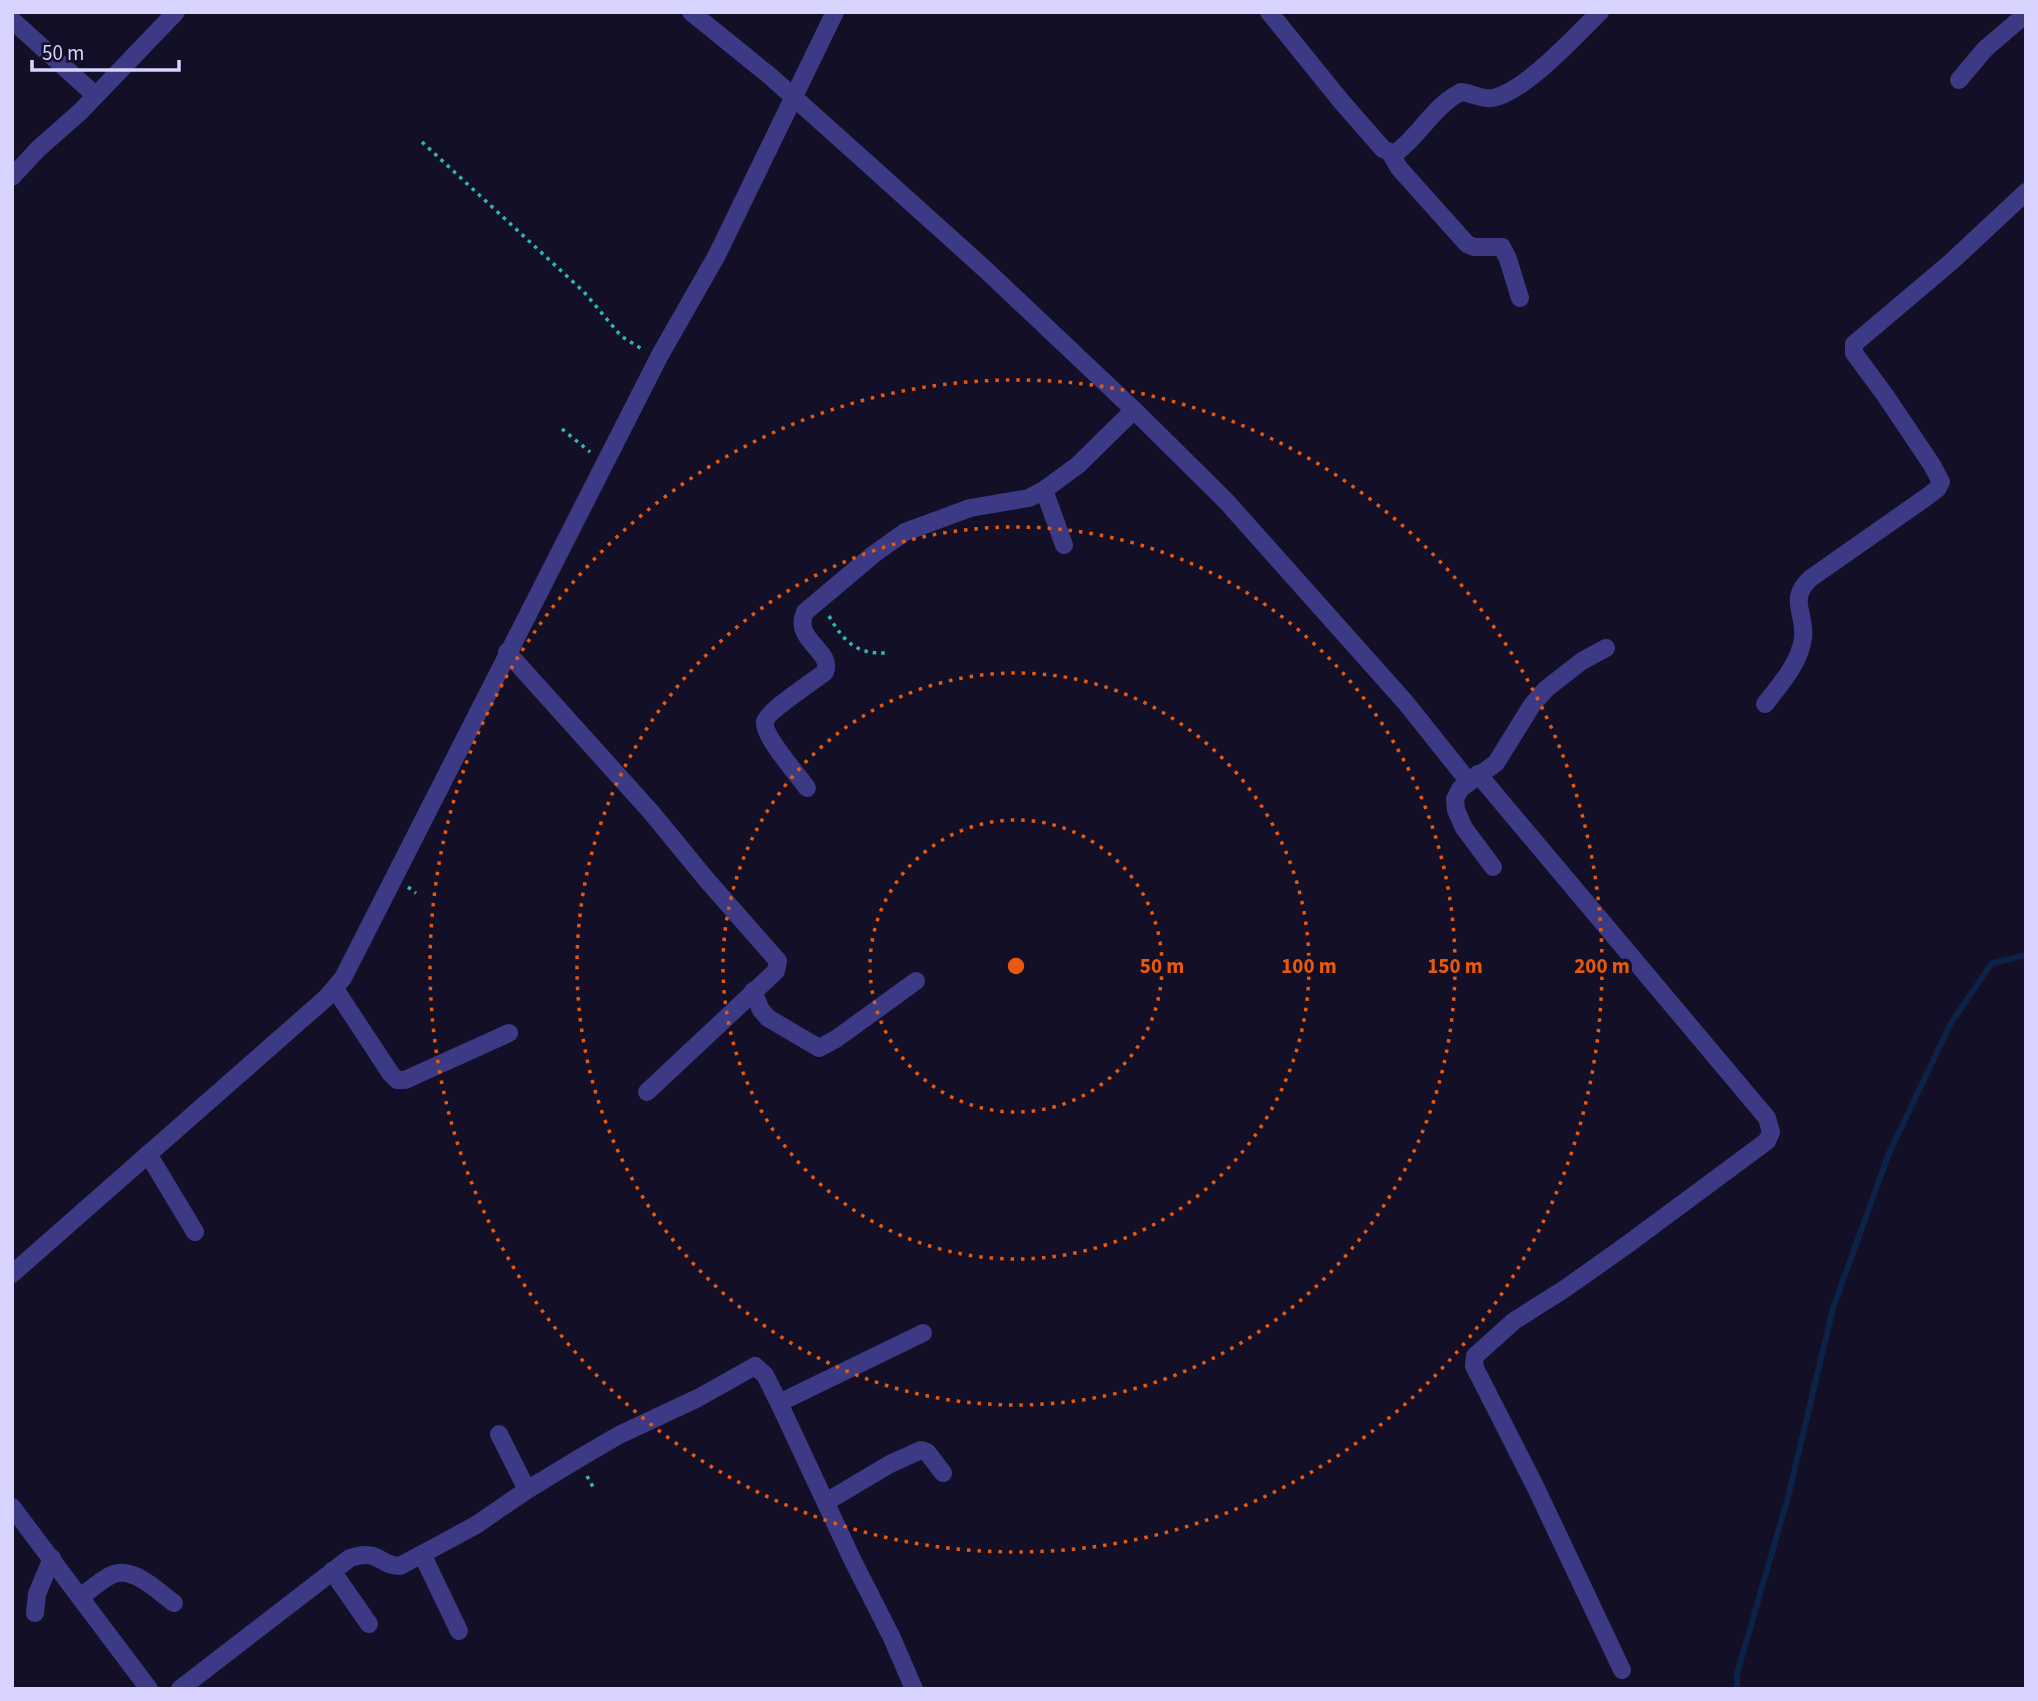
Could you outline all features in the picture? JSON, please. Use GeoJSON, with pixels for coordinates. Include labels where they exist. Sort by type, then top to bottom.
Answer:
{"type":"FeatureCollection","features":[{"type":"Feature","properties":{"kind":"street"},"geometry":{"type":"LineString","coordinates":[[12,177],[176,12]]}},
{"type":"Feature","properties":{"kind":"street"},"geometry":{"type":"LineString","coordinates":[[691,12],[770,76],[986,270],[1226,501],[1473,778],[1767,1118],[1771,1132],[1767,1140],[1628,1244],[1514,1321],[1475,1356],[1474,1366],[1535,1486],[1622,1670]]}},
{"type":"Feature","properties":{"kind":"street"},"geometry":{"type":"LineString","coordinates":[[12,1273],[335,989],[396,877],[507,652],[660,355],[716,255],[789,94],[835,12]]}},
{"type":"Feature","properties":{"kind":"street"},"geometry":{"type":"LineString","coordinates":[[1269,12],[1340,101],[1391,154],[1399,167],[1467,244],[1505,253],[1520,298]]}},
{"type":"Feature","properties":{"kind":"street"},"geometry":{"type":"LineString","coordinates":[[1391,154],[1398,152],[1437,108],[1451,97],[1461,92],[1490,99],[1506,94],[1550,60],[1600,12]]}},
{"type":"Feature","properties":{"kind":"street"},"geometry":{"type":"LineString","coordinates":[[1959,80],[1985,50],[2026,14]]}},
{"type":"Feature","properties":{"kind":"street"},"geometry":{"type":"LineString","coordinates":[[12,20],[95,95]]}},
{"type":"Feature","properties":{"kind":"street"},"geometry":{"type":"LineString","coordinates":[[1765,704],[1797,656],[1802,639],[1798,604],[1802,587],[1928,496],[1941,482],[1885,395],[1854,353],[1853,344],[1951,262],[2026,192]]}},
{"type":"Feature","properties":{"kind":"street"},"geometry":{"type":"LineString","coordinates":[[807,788],[765,730],[765,722],[772,713],[827,668],[826,661],[802,625],[806,612],[874,554],[905,532],[970,508],[1029,498],[1044,490],[1079,465],[1134,410]]}},
{"type":"Feature","properties":{"kind":"street"},"geometry":{"type":"LineString","coordinates":[[1044,490],[1064,545]]}},
{"type":"Feature","properties":{"kind":"street"},"geometry":{"type":"LineString","coordinates":[[1493,867],[1464,828],[1456,810],[1455,799],[1460,789],[1496,763],[1532,705],[1546,689],[1583,661],[1606,648]]}},
{"type":"Feature","properties":{"kind":"street"},"geometry":{"type":"LineString","coordinates":[[507,652],[776,956],[779,966],[776,971],[647,1093]]}},
{"type":"Feature","properties":{"kind":"street"},"geometry":{"type":"LineString","coordinates":[[752,991],[768,1018],[819,1048],[916,981]]}},
{"type":"Feature","properties":{"kind":"street"},"geometry":{"type":"LineString","coordinates":[[335,989],[397,1080],[405,1080],[509,1033]]}},
{"type":"Feature","properties":{"kind":"street"},"geometry":{"type":"LineString","coordinates":[[148,1154],[195,1231]]}},
{"type":"Feature","properties":{"kind":"street"},"geometry":{"type":"LineString","coordinates":[[779,1403],[923,1333]]}},
{"type":"Feature","properties":{"kind":"street"},"geometry":{"type":"LineString","coordinates":[[180,1689],[350,1558],[367,1555],[393,1566],[400,1566],[476,1525],[527,1490],[619,1436],[698,1398],[755,1366],[765,1375],[779,1403],[914,1689]]}},
{"type":"Feature","properties":{"kind":"street"},"geometry":{"type":"LineString","coordinates":[[499,1434],[527,1490]]}},
{"type":"Feature","properties":{"kind":"street"},"geometry":{"type":"LineString","coordinates":[[826,1502],[890,1464],[921,1450],[927,1452],[943,1473]]}},
{"type":"Feature","properties":{"kind":"street"},"geometry":{"type":"LineString","coordinates":[[12,1507],[52,1558],[89,1591],[145,1684]]}},
{"type":"Feature","properties":{"kind":"street"},"geometry":{"type":"LineString","coordinates":[[422,1555],[458,1631]]}},
{"type":"Feature","properties":{"kind":"street"},"geometry":{"type":"LineString","coordinates":[[35,1613],[37,1594],[52,1558]]}},
{"type":"Feature","properties":{"kind":"street"},"geometry":{"type":"LineString","coordinates":[[332,1571],[369,1623]]}},
{"type":"Feature","properties":{"kind":"street"},"geometry":{"type":"LineString","coordinates":[[89,1591],[113,1574],[123,1573],[142,1580],[174,1603]]}},
{"type":"Feature","properties":{"kind":"path"},"geometry":{"type":"LineString","coordinates":[[422,142],[583,292],[621,335],[639,348]]}},
{"type":"Feature","properties":{"kind":"path"},"geometry":{"type":"LineString","coordinates":[[562,429],[606,463]]}},
{"type":"Feature","properties":{"kind":"path"},"geometry":{"type":"LineString","coordinates":[[823,598],[829,617],[851,645],[860,651],[886,653]]}},
{"type":"Feature","properties":{"kind":"waterway"},"geometry":{"type":"LineString","coordinates":[[1737,1689],[1737,1674],[1788,1497],[1833,1308],[1889,1153],[1951,1023],[1992,963],[2026,955]]}}]}
